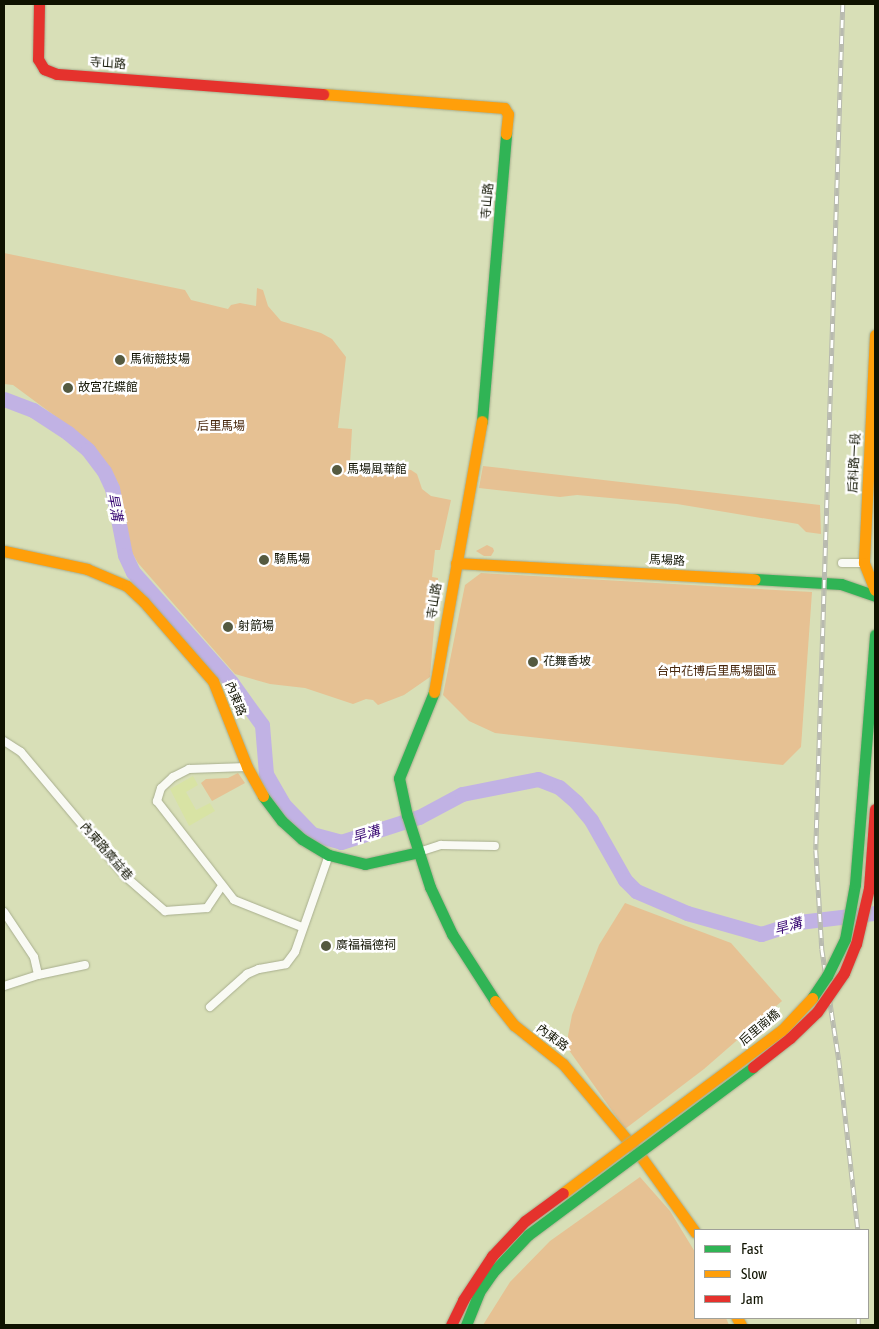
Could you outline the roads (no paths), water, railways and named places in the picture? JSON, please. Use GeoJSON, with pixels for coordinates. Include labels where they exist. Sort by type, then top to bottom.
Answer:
{"type":"FeatureCollection","features":[{"type":"Feature","properties":{"kind":"street","name":"寺山路"},"geometry":{"type":"LineString","coordinates":[[39,4],[38,59],[44,69],[56,74],[504,108],[508,114],[486,392],[474,481],[456,563],[433,696],[399,778],[412,832]]}},
{"type":"Feature","properties":{"kind":"street","name":"后科路一段"},"geometry":{"type":"LineString","coordinates":[[875,335],[864,562],[875,590]]}},
{"type":"Feature","properties":{"kind":"street","name":"內東路"},"geometry":{"type":"LineString","coordinates":[[4,551],[87,570],[127,586],[144,602],[213,681],[247,767],[264,797],[282,821],[302,839],[329,855],[365,864],[418,852]]}},
{"type":"Feature","properties":{"kind":"street"},"geometry":{"type":"LineString","coordinates":[[842,563],[864,562]]}},
{"type":"Feature","properties":{"kind":"street","name":"馬場路"},"geometry":{"type":"LineString","coordinates":[[456,563],[841,584],[875,596]]}},
{"type":"Feature","properties":{"kind":"street","name":"后里南橋"},"geometry":{"type":"LineString","coordinates":[[451,1325],[463,1300],[492,1256],[525,1221],[782,1030],[808,1004],[827,976],[845,939],[855,884],[875,635]]}},
{"type":"Feature","properties":{"kind":"street","name":"內東路廣益巷"},"geometry":{"type":"LineString","coordinates":[[4,741],[21,752],[126,877],[165,911],[207,908],[222,886]]}},
{"type":"Feature","properties":{"kind":"street"},"geometry":{"type":"LineString","coordinates":[[247,767],[189,769],[173,777],[161,788],[157,800],[234,900],[302,927]]}},
{"type":"Feature","properties":{"kind":"street","name":"后里南橋"},"geometry":{"type":"LineString","coordinates":[[466,1325],[479,1292],[493,1272],[528,1235],[725,1089],[790,1038],[817,1012],[844,973],[856,944],[869,888],[875,809]]}},
{"type":"Feature","properties":{"kind":"street","name":"內東路"},"geometry":{"type":"LineString","coordinates":[[412,832],[430,887],[441,912],[496,1002],[514,1025],[534,1043],[563,1064],[639,1154],[694,1231]]}},
{"type":"Feature","properties":{"kind":"street"},"geometry":{"type":"LineString","coordinates":[[418,852],[441,845],[495,846]]}},
{"type":"Feature","properties":{"kind":"street"},"geometry":{"type":"LineString","coordinates":[[210,1007],[247,974],[259,969],[286,964],[295,952],[302,927],[329,855]]}},
{"type":"Feature","properties":{"kind":"street"},"geometry":{"type":"LineString","coordinates":[[4,912],[34,958],[38,975]]}},
{"type":"Feature","properties":{"kind":"street"},"geometry":{"type":"LineString","coordinates":[[4,986],[38,975],[85,965]]}},
{"type":"Feature","properties":{"kind":"waterway","name":"旱溝"},"geometry":{"type":"LineString","coordinates":[[4,399],[33,410],[68,433],[88,450],[104,471],[112,488],[125,555],[133,572],[231,682],[262,725],[266,774],[283,804],[312,834],[341,842],[419,817],[462,794],[538,779],[559,787],[576,802],[591,820],[625,880],[636,891],[687,913],[761,934],[799,922],[875,913]]}},
{"type":"Feature","properties":{"kind":"railway"},"geometry":{"type":"LineString","coordinates":[[843,4],[816,850],[822,949],[839,1060],[858,1229]]}},
{"type":"Feature","properties":{"kind":"railway"},"geometry":{"type":"LineString","coordinates":[[858,1319],[858,1325]]}},
{"type":"Feature","properties":{"kind":"place","name":"馬術競技場"},"geometry":{"type":"Point","coordinates":[120,360]}},
{"type":"Feature","properties":{"kind":"place","name":"故宮花蝶館"},"geometry":{"type":"Point","coordinates":[68,388]}},
{"type":"Feature","properties":{"kind":"place","name":"馬場風華館"},"geometry":{"type":"Point","coordinates":[337,470]}},
{"type":"Feature","properties":{"kind":"place","name":"騎馬場"},"geometry":{"type":"Point","coordinates":[264,560]}},
{"type":"Feature","properties":{"kind":"place","name":"射箭場"},"geometry":{"type":"Point","coordinates":[228,627]}},
{"type":"Feature","properties":{"kind":"place","name":"花舞香坡"},"geometry":{"type":"Point","coordinates":[533,662]}},
{"type":"Feature","properties":{"kind":"place","name":"廣福福德祠"},"geometry":{"type":"Point","coordinates":[326,946]}},
{"type":"Feature","properties":{"kind":"park label","name":"后里馬場"},"geometry":{"type":"Point","coordinates":[221,427]}},
{"type":"Feature","properties":{"kind":"park label","name":"台中花博后里馬場園區"},"geometry":{"type":"Point","coordinates":[717,672]}}]}
